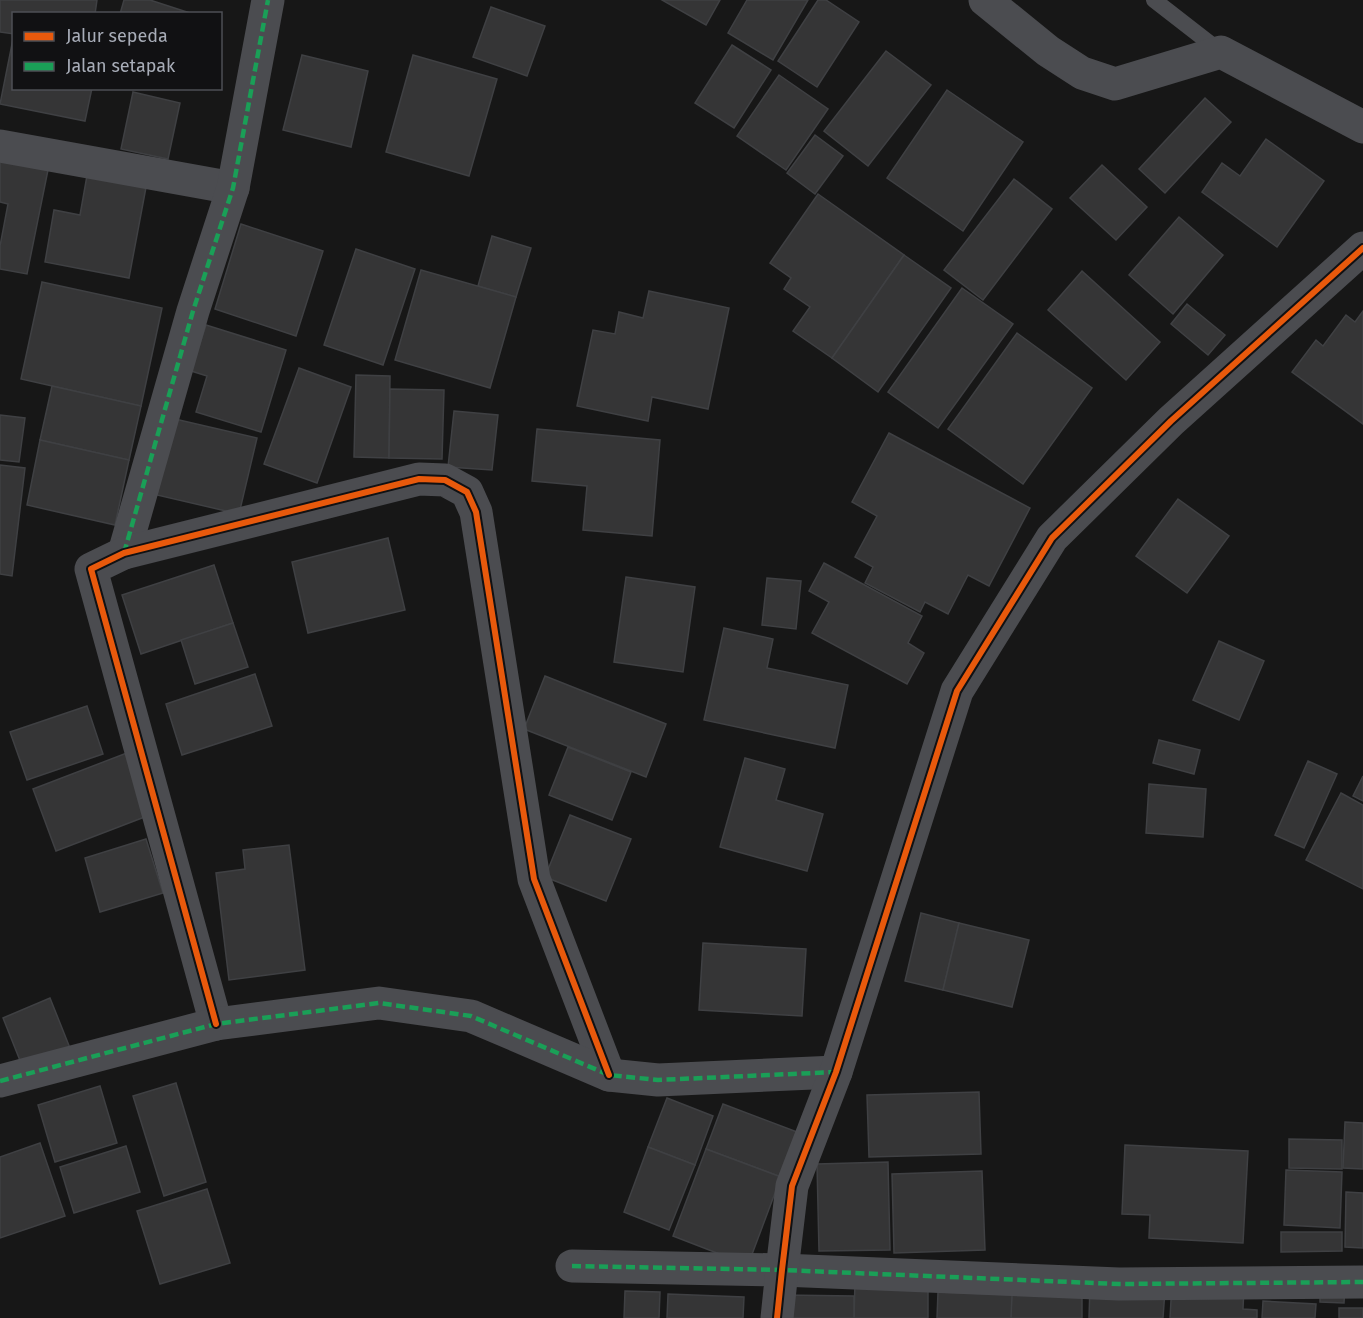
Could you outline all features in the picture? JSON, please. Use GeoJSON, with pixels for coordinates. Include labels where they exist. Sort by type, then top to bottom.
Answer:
{"type":"FeatureCollection","features":[{"type":"Feature","properties":{"kind":"street"},"geometry":{"type":"LineString","coordinates":[[124,553],[193,311],[233,188],[268,0]]}},
{"type":"Feature","properties":{"kind":"street"},"geometry":{"type":"LineString","coordinates":[[985,0],[1048,51],[1082,73],[1115,84],[1221,52],[1363,127]]}},
{"type":"Feature","properties":{"kind":"street"},"geometry":{"type":"LineString","coordinates":[[0,146],[233,188]]}},
{"type":"Feature","properties":{"kind":"street"},"geometry":{"type":"LineString","coordinates":[[777,1318],[792,1186],[836,1072],[957,691],[1052,538],[1172,421],[1363,248]]}},
{"type":"Feature","properties":{"kind":"street"},"geometry":{"type":"LineString","coordinates":[[216,1024],[91,569],[124,553],[419,479],[445,480],[466,492],[476,512],[534,879],[609,1075]]}},
{"type":"Feature","properties":{"kind":"street"},"geometry":{"type":"LineString","coordinates":[[0,1081],[216,1024],[379,1003],[471,1016],[609,1075],[658,1080],[836,1072]]}},
{"type":"Feature","properties":{"kind":"street"},"geometry":{"type":"LineString","coordinates":[[572,1266],[782,1270],[1119,1284],[1363,1282]]}},
{"type":"Feature","properties":{"kind":"lane"},"geometry":{"type":"LineString","coordinates":[[1154,0],[1221,52]]}},
{"type":"Feature","properties":{"kind":"building"},"geometry":{"type":"Polygon","coordinates":[[[0,0],[97,0],[95,12],[12,12],[12,34],[0,32],[0,0]]]}},
{"type":"Feature","properties":{"kind":"building"},"geometry":{"type":"Polygon","coordinates":[[[124,0],[150,0],[187,12],[121,12],[124,0]]]}},
{"type":"Feature","properties":{"kind":"building"},"geometry":{"type":"Polygon","coordinates":[[[662,0],[720,0],[706,25],[662,0]]]}},
{"type":"Feature","properties":{"kind":"building"},"geometry":{"type":"Polygon","coordinates":[[[747,0],[808,0],[773,60],[728,33],[747,0]]]}},
{"type":"Feature","properties":{"kind":"building"},"geometry":{"type":"Polygon","coordinates":[[[818,0],[826,0],[859,22],[817,87],[778,61],[818,0]]]}},
{"type":"Feature","properties":{"kind":"building"},"geometry":{"type":"Polygon","coordinates":[[[491,7],[545,26],[527,76],[473,57],[491,7]]]}},
{"type":"Feature","properties":{"kind":"building"},"geometry":{"type":"Polygon","coordinates":[[[12,44],[12,90],[92,90],[85,121],[0,104],[12,44]]]}},
{"type":"Feature","properties":{"kind":"building"},"geometry":{"type":"Polygon","coordinates":[[[732,45],[771,70],[734,128],[695,103],[732,45]]]}},
{"type":"Feature","properties":{"kind":"building"},"geometry":{"type":"Polygon","coordinates":[[[886,51],[931,85],[868,166],[824,131],[886,51]]]}},
{"type":"Feature","properties":{"kind":"building"},"geometry":{"type":"Polygon","coordinates":[[[302,55],[368,71],[351,147],[283,130],[302,55]]]}},
{"type":"Feature","properties":{"kind":"building"},"geometry":{"type":"Polygon","coordinates":[[[413,55],[497,79],[469,176],[386,152],[413,55]]]}},
{"type":"Feature","properties":{"kind":"building"},"geometry":{"type":"Polygon","coordinates":[[[779,75],[828,109],[786,170],[737,136],[779,75]]]}},
{"type":"Feature","properties":{"kind":"building"},"geometry":{"type":"Polygon","coordinates":[[[947,90],[1023,142],[963,231],[887,178],[947,90]]]}},
{"type":"Feature","properties":{"kind":"building"},"geometry":{"type":"Polygon","coordinates":[[[133,92],[180,103],[168,159],[121,149],[133,92]]]}},
{"type":"Feature","properties":{"kind":"building"},"geometry":{"type":"Polygon","coordinates":[[[1205,98],[1231,122],[1165,193],[1139,169],[1205,98]]]}},
{"type":"Feature","properties":{"kind":"building"},"geometry":{"type":"Polygon","coordinates":[[[815,135],[843,156],[815,194],[787,173],[815,135]]]}},
{"type":"Feature","properties":{"kind":"building"},"geometry":{"type":"Polygon","coordinates":[[[1266,139],[1324,181],[1277,247],[1202,192],[1222,163],[1240,176],[1266,139]]]}},
{"type":"Feature","properties":{"kind":"building"},"geometry":{"type":"Polygon","coordinates":[[[0,160],[48,170],[27,274],[0,269],[0,246],[8,204],[0,202],[0,160]]]}},
{"type":"Feature","properties":{"kind":"building"},"geometry":{"type":"Polygon","coordinates":[[[1102,165],[1147,207],[1116,240],[1070,198],[1102,165]]]}},
{"type":"Feature","properties":{"kind":"building"},"geometry":{"type":"Polygon","coordinates":[[[88,170],[147,182],[129,278],[45,262],[54,210],[80,215],[88,170]]]}},
{"type":"Feature","properties":{"kind":"building"},"geometry":{"type":"Polygon","coordinates":[[[1014,179],[1052,209],[983,300],[944,270],[1014,179]]]}},
{"type":"Feature","properties":{"kind":"building"},"geometry":{"type":"Polygon","coordinates":[[[818,194],[904,255],[832,358],[793,331],[810,307],[784,289],[791,278],[770,263],[818,194]]]}},
{"type":"Feature","properties":{"kind":"building"},"geometry":{"type":"Polygon","coordinates":[[[1179,217],[1223,255],[1173,314],[1129,275],[1179,217]]]}},
{"type":"Feature","properties":{"kind":"building"},"geometry":{"type":"Polygon","coordinates":[[[241,224],[323,251],[296,336],[215,309],[241,224]]]}},
{"type":"Feature","properties":{"kind":"building"},"geometry":{"type":"Polygon","coordinates":[[[492,236],[531,248],[516,297],[478,286],[492,236]]]}},
{"type":"Feature","properties":{"kind":"building"},"geometry":{"type":"Polygon","coordinates":[[[356,249],[415,269],[383,365],[324,345],[356,249]]]}},
{"type":"Feature","properties":{"kind":"building"},"geometry":{"type":"Polygon","coordinates":[[[904,255],[951,288],[878,392],[832,358],[904,255]]]}},
{"type":"Feature","properties":{"kind":"building"},"geometry":{"type":"Polygon","coordinates":[[[421,270],[516,297],[490,388],[395,360],[421,270]]]}},
{"type":"Feature","properties":{"kind":"building"},"geometry":{"type":"Polygon","coordinates":[[[1082,271],[1160,342],[1126,380],[1048,310],[1082,271]]]}},
{"type":"Feature","properties":{"kind":"building"},"geometry":{"type":"Polygon","coordinates":[[[42,282],[162,308],[141,406],[21,379],[42,282]]]}},
{"type":"Feature","properties":{"kind":"building"},"geometry":{"type":"Polygon","coordinates":[[[962,288],[1013,324],[938,428],[888,392],[962,288]]]}},
{"type":"Feature","properties":{"kind":"building"},"geometry":{"type":"Polygon","coordinates":[[[649,291],[729,308],[708,409],[652,397],[648,421],[577,406],[593,330],[615,334],[619,312],[643,318],[649,291]]]}},
{"type":"Feature","properties":{"kind":"building"},"geometry":{"type":"Polygon","coordinates":[[[1187,304],[1225,335],[1208,355],[1171,324],[1187,304]]]}},
{"type":"Feature","properties":{"kind":"building"},"geometry":{"type":"Polygon","coordinates":[[[1363,311],[1363,424],[1292,372],[1316,340],[1323,346],[1346,315],[1355,322],[1363,311]]]}},
{"type":"Feature","properties":{"kind":"building"},"geometry":{"type":"Polygon","coordinates":[[[206,325],[286,350],[261,432],[196,412],[207,376],[191,371],[206,325]]]}},
{"type":"Feature","properties":{"kind":"building"},"geometry":{"type":"Polygon","coordinates":[[[1017,333],[1092,388],[1023,484],[948,429],[1017,333]]]}},
{"type":"Feature","properties":{"kind":"building"},"geometry":{"type":"Polygon","coordinates":[[[299,368],[351,387],[317,483],[264,464],[299,368]]]}},
{"type":"Feature","properties":{"kind":"building"},"geometry":{"type":"Polygon","coordinates":[[[356,375],[390,376],[389,458],[354,457],[356,375]]]}},
{"type":"Feature","properties":{"kind":"building"},"geometry":{"type":"Polygon","coordinates":[[[52,386],[141,406],[129,460],[40,440],[52,386]]]}},
{"type":"Feature","properties":{"kind":"building"},"geometry":{"type":"Polygon","coordinates":[[[390,389],[444,390],[442,459],[389,458],[390,389]]]}},
{"type":"Feature","properties":{"kind":"building"},"geometry":{"type":"Polygon","coordinates":[[[454,411],[498,415],[492,470],[448,467],[454,411]]]}},
{"type":"Feature","properties":{"kind":"building"},"geometry":{"type":"Polygon","coordinates":[[[0,415],[25,418],[19,462],[0,460],[0,415]]]}},
{"type":"Feature","properties":{"kind":"building"},"geometry":{"type":"Polygon","coordinates":[[[175,419],[257,438],[239,514],[157,495],[175,419]]]}},
{"type":"Feature","properties":{"kind":"building"},"geometry":{"type":"Polygon","coordinates":[[[537,429],[660,440],[652,536],[583,530],[587,486],[532,481],[537,429]]]}},
{"type":"Feature","properties":{"kind":"building"},"geometry":{"type":"Polygon","coordinates":[[[889,433],[1030,508],[989,586],[968,575],[948,614],[925,602],[920,612],[865,583],[873,567],[855,557],[877,516],[852,502],[889,433]]]}},
{"type":"Feature","properties":{"kind":"building"},"geometry":{"type":"Polygon","coordinates":[[[40,440],[129,460],[115,525],[27,505],[40,440]]]}},
{"type":"Feature","properties":{"kind":"building"},"geometry":{"type":"Polygon","coordinates":[[[0,465],[25,468],[12,576],[0,574],[0,465]]]}},
{"type":"Feature","properties":{"kind":"building"},"geometry":{"type":"Polygon","coordinates":[[[1178,499],[1229,536],[1187,593],[1136,556],[1178,499]]]}},
{"type":"Feature","properties":{"kind":"building"},"geometry":{"type":"Polygon","coordinates":[[[388,538],[405,610],[308,633],[292,562],[388,538]]]}},
{"type":"Feature","properties":{"kind":"building"},"geometry":{"type":"Polygon","coordinates":[[[824,563],[922,616],[908,643],[924,653],[907,684],[812,633],[829,602],[809,591],[824,563]]]}},
{"type":"Feature","properties":{"kind":"building"},"geometry":{"type":"Polygon","coordinates":[[[214,565],[233,623],[141,654],[122,595],[214,565]]]}},
{"type":"Feature","properties":{"kind":"building"},"geometry":{"type":"Polygon","coordinates":[[[626,577],[695,587],[683,672],[614,662],[626,577]]]}},
{"type":"Feature","properties":{"kind":"building"},"geometry":{"type":"Polygon","coordinates":[[[767,578],[801,581],[796,629],[762,625],[767,578]]]}},
{"type":"Feature","properties":{"kind":"building"},"geometry":{"type":"Polygon","coordinates":[[[233,623],[248,667],[195,684],[181,640],[233,623]]]}},
{"type":"Feature","properties":{"kind":"building"},"geometry":{"type":"Polygon","coordinates":[[[724,628],[773,639],[767,668],[848,685],[835,748],[704,720],[724,628]]]}},
{"type":"Feature","properties":{"kind":"building"},"geometry":{"type":"Polygon","coordinates":[[[1219,641],[1264,661],[1239,720],[1193,700],[1219,641]]]}},
{"type":"Feature","properties":{"kind":"building"},"geometry":{"type":"Polygon","coordinates":[[[255,674],[272,726],[182,755],[166,704],[255,674]]]}},
{"type":"Feature","properties":{"kind":"building"},"geometry":{"type":"Polygon","coordinates":[[[545,676],[666,724],[646,777],[524,729],[545,676]]]}},
{"type":"Feature","properties":{"kind":"building"},"geometry":{"type":"Polygon","coordinates":[[[87,706],[103,754],[27,780],[10,732],[87,706]]]}},
{"type":"Feature","properties":{"kind":"building"},"geometry":{"type":"Polygon","coordinates":[[[1159,740],[1200,750],[1194,774],[1153,763],[1159,740]]]}},
{"type":"Feature","properties":{"kind":"building"},"geometry":{"type":"Polygon","coordinates":[[[568,747],[631,772],[612,820],[549,795],[568,747]]]}},
{"type":"Feature","properties":{"kind":"building"},"geometry":{"type":"Polygon","coordinates":[[[132,751],[155,813],[56,851],[33,789],[132,751]]]}},
{"type":"Feature","properties":{"kind":"building"},"geometry":{"type":"Polygon","coordinates":[[[745,758],[785,769],[776,800],[823,814],[807,871],[720,847],[745,758]]]}},
{"type":"Feature","properties":{"kind":"building"},"geometry":{"type":"Polygon","coordinates":[[[1308,761],[1337,774],[1304,848],[1275,835],[1308,761]]]}},
{"type":"Feature","properties":{"kind":"building"},"geometry":{"type":"Polygon","coordinates":[[[1363,776],[1363,801],[1353,796],[1363,776]]]}},
{"type":"Feature","properties":{"kind":"building"},"geometry":{"type":"Polygon","coordinates":[[[1149,784],[1206,789],[1203,837],[1146,833],[1149,784]]]}},
{"type":"Feature","properties":{"kind":"building"},"geometry":{"type":"Polygon","coordinates":[[[1341,793],[1363,805],[1363,889],[1306,860],[1341,793]]]}},
{"type":"Feature","properties":{"kind":"building"},"geometry":{"type":"Polygon","coordinates":[[[570,815],[631,839],[606,901],[545,877],[570,815]]]}},
{"type":"Feature","properties":{"kind":"building"},"geometry":{"type":"Polygon","coordinates":[[[146,839],[163,893],[100,912],[85,858],[146,839]]]}},
{"type":"Feature","properties":{"kind":"building"},"geometry":{"type":"Polygon","coordinates":[[[289,845],[305,970],[229,980],[216,873],[245,869],[243,850],[289,845]]]}},
{"type":"Feature","properties":{"kind":"building"},"geometry":{"type":"Polygon","coordinates":[[[921,913],[959,923],[943,990],[905,981],[921,913]]]}},
{"type":"Feature","properties":{"kind":"building"},"geometry":{"type":"Polygon","coordinates":[[[959,923],[1029,940],[1012,1007],[943,990],[959,923]]]}},
{"type":"Feature","properties":{"kind":"building"},"geometry":{"type":"Polygon","coordinates":[[[703,943],[806,949],[802,1016],[699,1010],[703,943]]]}},
{"type":"Feature","properties":{"kind":"building"},"geometry":{"type":"Polygon","coordinates":[[[50,998],[70,1048],[23,1068],[3,1018],[50,998]]]}},
{"type":"Feature","properties":{"kind":"building"},"geometry":{"type":"Polygon","coordinates":[[[176,1083],[206,1182],[164,1196],[133,1096],[176,1083]]]}},
{"type":"Feature","properties":{"kind":"building"},"geometry":{"type":"Polygon","coordinates":[[[100,1086],[117,1143],[55,1162],[38,1105],[100,1086]]]}},
{"type":"Feature","properties":{"kind":"building"},"geometry":{"type":"Polygon","coordinates":[[[979,1092],[981,1154],[869,1157],[867,1095],[979,1092]]]}},
{"type":"Feature","properties":{"kind":"building"},"geometry":{"type":"Polygon","coordinates":[[[667,1098],[713,1116],[695,1165],[648,1147],[667,1098]]]}},
{"type":"Feature","properties":{"kind":"building"},"geometry":{"type":"Polygon","coordinates":[[[723,1104],[797,1132],[781,1177],[706,1149],[723,1104]]]}},
{"type":"Feature","properties":{"kind":"building"},"geometry":{"type":"Polygon","coordinates":[[[1345,1122],[1363,1123],[1363,1169],[1343,1168],[1345,1122]]]}},
{"type":"Feature","properties":{"kind":"building"},"geometry":{"type":"Polygon","coordinates":[[[1289,1139],[1342,1140],[1342,1169],[1289,1168],[1289,1139]]]}},
{"type":"Feature","properties":{"kind":"building"},"geometry":{"type":"Polygon","coordinates":[[[40,1143],[65,1216],[0,1238],[0,1157],[40,1143]]]}},
{"type":"Feature","properties":{"kind":"building"},"geometry":{"type":"Polygon","coordinates":[[[1125,1145],[1248,1151],[1243,1243],[1149,1238],[1150,1215],[1122,1214],[1125,1145]]]}},
{"type":"Feature","properties":{"kind":"building"},"geometry":{"type":"Polygon","coordinates":[[[126,1146],[140,1192],[74,1213],[60,1167],[126,1146]]]}},
{"type":"Feature","properties":{"kind":"building"},"geometry":{"type":"Polygon","coordinates":[[[648,1147],[695,1165],[669,1230],[624,1212],[648,1147]]]}},
{"type":"Feature","properties":{"kind":"building"},"geometry":{"type":"Polygon","coordinates":[[[706,1149],[781,1177],[748,1265],[673,1236],[706,1149]]]}},
{"type":"Feature","properties":{"kind":"building"},"geometry":{"type":"Polygon","coordinates":[[[888,1162],[890,1250],[819,1251],[817,1164],[888,1162]]]}},
{"type":"Feature","properties":{"kind":"building"},"geometry":{"type":"Polygon","coordinates":[[[1286,1170],[1342,1172],[1340,1228],[1284,1225],[1286,1170]]]}},
{"type":"Feature","properties":{"kind":"building"},"geometry":{"type":"Polygon","coordinates":[[[982,1171],[985,1250],[894,1253],[892,1174],[982,1171]]]}},
{"type":"Feature","properties":{"kind":"building"},"geometry":{"type":"Polygon","coordinates":[[[207,1189],[230,1263],[160,1284],[137,1211],[207,1189]]]}},
{"type":"Feature","properties":{"kind":"building"},"geometry":{"type":"Polygon","coordinates":[[[1346,1192],[1363,1193],[1363,1248],[1345,1247],[1346,1192]]]}},
{"type":"Feature","properties":{"kind":"building"},"geometry":{"type":"Polygon","coordinates":[[[1281,1232],[1342,1232],[1342,1251],[1281,1252],[1281,1232]]]}},
{"type":"Feature","properties":{"kind":"building"},"geometry":{"type":"Polygon","coordinates":[[[1012,1280],[1082,1297],[1082,1318],[1011,1318],[1012,1280]]]}},
{"type":"Feature","properties":{"kind":"building"},"geometry":{"type":"Polygon","coordinates":[[[855,1282],[928,1284],[928,1318],[854,1318],[855,1282]]]}},
{"type":"Feature","properties":{"kind":"building"},"geometry":{"type":"Polygon","coordinates":[[[1172,1283],[1244,1287],[1243,1309],[1257,1310],[1257,1318],[1170,1318],[1172,1283]]]}},
{"type":"Feature","properties":{"kind":"building"},"geometry":{"type":"Polygon","coordinates":[[[1320,1285],[1345,1286],[1344,1303],[1320,1302],[1320,1285]]]}},
{"type":"Feature","properties":{"kind":"building"},"geometry":{"type":"Polygon","coordinates":[[[1090,1286],[1165,1290],[1163,1318],[1089,1318],[1090,1286]]]}},
{"type":"Feature","properties":{"kind":"building"},"geometry":{"type":"Polygon","coordinates":[[[625,1291],[660,1292],[659,1318],[624,1318],[625,1291]]]}},
{"type":"Feature","properties":{"kind":"building"},"geometry":{"type":"Polygon","coordinates":[[[938,1292],[1012,1295],[1011,1318],[937,1318],[938,1292]]]}},
{"type":"Feature","properties":{"kind":"building"},"geometry":{"type":"Polygon","coordinates":[[[668,1294],[744,1297],[743,1318],[667,1318],[668,1294]]]}},
{"type":"Feature","properties":{"kind":"building"},"geometry":{"type":"Polygon","coordinates":[[[783,1295],[854,1296],[854,1318],[783,1318],[783,1295]]]}},
{"type":"Feature","properties":{"kind":"building"},"geometry":{"type":"Polygon","coordinates":[[[1263,1301],[1316,1304],[1315,1318],[1262,1318],[1263,1301]]]}},
{"type":"Feature","properties":{"kind":"building"},"geometry":{"type":"Polygon","coordinates":[[[1339,1308],[1363,1308],[1363,1318],[1339,1318],[1339,1308]]]}},
{"type":"Feature","properties":{"kind":"marked path"},"geometry":{"type":"LineString","coordinates":[[124,553],[193,311],[233,188],[268,0]]}},
{"type":"Feature","properties":{"kind":"marked path"},"geometry":{"type":"LineString","coordinates":[[0,1081],[216,1024],[379,1003],[471,1016],[609,1075],[658,1080],[836,1072]]}},
{"type":"Feature","properties":{"kind":"marked path"},"geometry":{"type":"LineString","coordinates":[[572,1266],[782,1270],[1119,1284],[1363,1282]]}},
{"type":"Feature","properties":{"kind":"cycle path"},"geometry":{"type":"LineString","coordinates":[[777,1318],[792,1186],[836,1072],[957,691],[1052,538],[1171,421],[1363,248]]}},
{"type":"Feature","properties":{"kind":"cycle path"},"geometry":{"type":"LineString","coordinates":[[216,1024],[91,569],[124,553],[419,479],[445,480],[467,492],[476,512],[534,879],[609,1075]]}}]}
